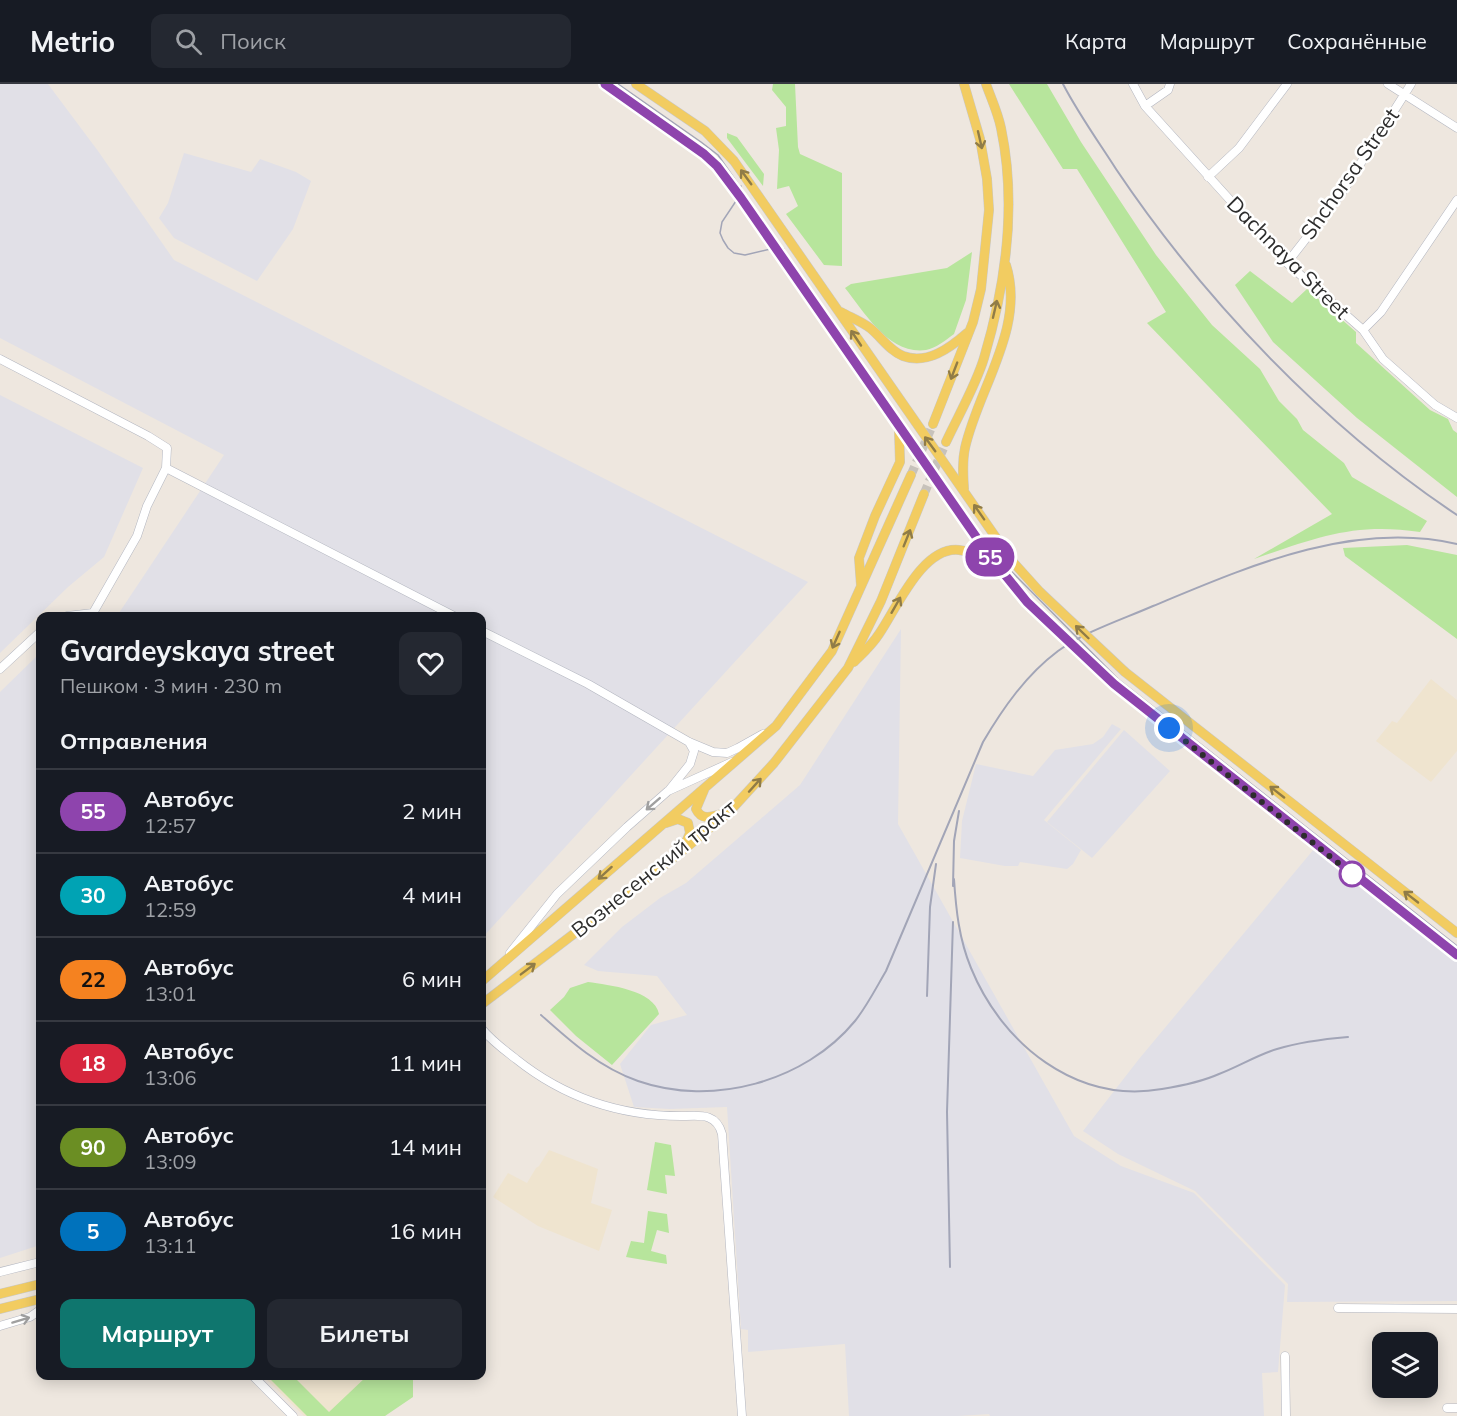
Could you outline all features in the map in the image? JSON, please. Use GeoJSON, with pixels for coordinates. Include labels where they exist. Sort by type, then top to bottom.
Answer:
{"type":"FeatureCollection","features":[{"type":"Feature","properties":{"kind":"main road"},"geometry":{"type":"LineString","coordinates":[[605,84],[687,141],[717,166],[994,563],[1027,602],[1114,684],[1457,955]]}},
{"type":"Feature","properties":{"kind":"main road"},"geometry":{"type":"LineString","coordinates":[[636,84],[698,126],[722,147],[766,206],[1013,562],[1040,592],[1125,672],[1457,933]]}},
{"type":"Feature","properties":{"kind":"main road"},"geometry":{"type":"LineString","coordinates":[[933,424],[969,332],[981,289],[989,210],[987,179],[980,140],[963,84]]}},
{"type":"Feature","properties":{"kind":"main road"},"geometry":{"type":"LineString","coordinates":[[946,442],[983,360],[1005,264],[1009,201],[1006,168],[1000,125],[986,84]]}},
{"type":"Feature","properties":{"kind":"main road"},"geometry":{"type":"LineString","coordinates":[[964,492],[962,470],[965,447],[995,367],[1009,316],[1011,291],[1005,264]]}},
{"type":"Feature","properties":{"kind":"main road"},"geometry":{"type":"LineString","coordinates":[[838,311],[868,327],[890,348],[903,356],[916,358],[941,353],[969,332]]}},
{"type":"Feature","properties":{"kind":"main road"},"geometry":{"type":"LineString","coordinates":[[861,587],[859,558],[900,462],[899,428]]}},
{"type":"Feature","properties":{"kind":"main road","name":"Вознесенский тракт"},"geometry":{"type":"LineString","coordinates":[[486,977],[649,834],[742,758],[776,726],[832,651],[911,475]]}},
{"type":"Feature","properties":{"kind":"main road","name":"Вознесенский тракт"},"geometry":{"type":"LineString","coordinates":[[486,1002],[730,812],[774,763],[848,668],[881,601],[924,494]]}},
{"type":"Feature","properties":{"kind":"main road"},"geometry":{"type":"LineString","coordinates":[[848,668],[869,648],[880,634],[902,595],[926,564],[937,555],[957,549],[994,563]]}},
{"type":"Feature","properties":{"kind":"main road"},"geometry":{"type":"LineString","coordinates":[[709,783],[699,798],[696,809],[698,813],[702,817],[711,817],[730,812]]}},
{"type":"Feature","properties":{"kind":"main road"},"geometry":{"type":"LineString","coordinates":[[649,834],[670,820],[685,820],[690,833],[681,852]]}},
{"type":"Feature","properties":{"kind":"main road"},"geometry":{"type":"LineString","coordinates":[[1312,842],[1323,827]]}},
{"type":"Feature","properties":{"kind":"main road"},"geometry":{"type":"LineString","coordinates":[[0,1294],[36,1285]]}},
{"type":"Feature","properties":{"kind":"main road"},"geometry":{"type":"LineString","coordinates":[[0,1309],[36,1300]]}},
{"type":"Feature","properties":{"kind":"street","name":"Dachnaya Street"},"geometry":{"type":"LineString","coordinates":[[1133,84],[1145,106],[1287,263],[1362,330],[1383,359],[1435,405],[1457,418]]}},
{"type":"Feature","properties":{"kind":"street"},"geometry":{"type":"LineString","coordinates":[[1145,106],[1168,90],[1170,84]]}},
{"type":"Feature","properties":{"kind":"street"},"geometry":{"type":"LineString","coordinates":[[1208,177],[1239,148],[1287,84]]}},
{"type":"Feature","properties":{"kind":"street"},"geometry":{"type":"LineString","coordinates":[[1388,84],[1457,128]]}},
{"type":"Feature","properties":{"kind":"street","name":"Shchorsa Street"},"geometry":{"type":"LineString","coordinates":[[1287,263],[1343,191],[1411,84]]}},
{"type":"Feature","properties":{"kind":"street"},"geometry":{"type":"LineString","coordinates":[[1362,330],[1381,312],[1457,200]]}},
{"type":"Feature","properties":{"kind":"street"},"geometry":{"type":"LineString","coordinates":[[0,358],[167,448],[166,468],[147,507],[137,536],[96,612]]}},
{"type":"Feature","properties":{"kind":"street"},"geometry":{"type":"LineString","coordinates":[[166,468],[446,612]]}},
{"type":"Feature","properties":{"kind":"street"},"geometry":{"type":"LineString","coordinates":[[486,633],[588,684],[689,742],[713,752],[727,753],[776,726]]}},
{"type":"Feature","properties":{"kind":"street"},"geometry":{"type":"LineString","coordinates":[[0,669],[36,636]]}},
{"type":"Feature","properties":{"kind":"street"},"geometry":{"type":"LineString","coordinates":[[499,966],[557,894],[668,791],[690,764],[694,751],[689,742]]}},
{"type":"Feature","properties":{"kind":"street"},"geometry":{"type":"LineString","coordinates":[[668,791],[742,758]]}},
{"type":"Feature","properties":{"kind":"street"},"geometry":{"type":"LineString","coordinates":[[486,1032],[534,1073],[557,1088],[582,1099],[627,1113],[662,1116],[700,1115],[707,1116],[717,1123],[722,1134],[742,1416]]}},
{"type":"Feature","properties":{"kind":"street"},"geometry":{"type":"LineString","coordinates":[[0,1272],[36,1263]]}},
{"type":"Feature","properties":{"kind":"street"},"geometry":{"type":"LineString","coordinates":[[1338,1308],[1457,1309]]}},
{"type":"Feature","properties":{"kind":"street"},"geometry":{"type":"LineString","coordinates":[[0,1326],[30,1317],[36,1313]]}},
{"type":"Feature","properties":{"kind":"street"},"geometry":{"type":"LineString","coordinates":[[1285,1356],[1286,1416]]}},
{"type":"Feature","properties":{"kind":"street"},"geometry":{"type":"LineString","coordinates":[[257,1380],[292,1416]]}},
{"type":"Feature","properties":{"kind":"street"},"geometry":{"type":"LineString","coordinates":[[1447,1408],[1457,1408]]}},
{"type":"Feature","properties":{"kind":"shaded area"},"geometry":{"type":"Polygon","coordinates":[[[0,84],[48,84],[174,260],[808,582],[486,934],[486,612],[120,612],[224,455],[0,338],[0,84]]]}},
{"type":"Feature","properties":{"kind":"shaded area"},"geometry":{"type":"Polygon","coordinates":[[[184,153],[251,172],[260,159],[296,172],[311,181],[293,229],[257,281],[174,238],[159,218],[168,203],[184,153]]]}},
{"type":"Feature","properties":{"kind":"shaded area"},"geometry":{"type":"Polygon","coordinates":[[[0,395],[143,468],[104,557],[42,612],[36,612],[36,618],[0,653],[0,395]]]}},
{"type":"Feature","properties":{"kind":"shaded area"},"geometry":{"type":"Polygon","coordinates":[[[901,629],[898,824],[1074,1136],[1121,1166],[1194,1193],[1285,1285],[1278,1372],[1262,1373],[1264,1416],[990,1416],[989,1414],[849,1416],[845,1344],[748,1352],[748,1330],[741,1329],[727,1107],[670,1109],[634,1107],[620,1064],[651,1025],[687,1015],[657,976],[598,971],[584,965],[622,927],[660,898],[686,883],[800,785],[901,629]]]}},
{"type":"Feature","properties":{"kind":"shaded area"},"geometry":{"type":"Polygon","coordinates":[[[36,657],[36,1246],[0,1258],[0,692],[36,657]]]}},
{"type":"Feature","properties":{"kind":"shaded area"},"geometry":{"type":"Polygon","coordinates":[[[1431,679],[1457,700],[1457,751],[1431,782],[1376,741],[1392,721],[1397,723],[1431,679]]]}},
{"type":"Feature","properties":{"kind":"shaded area"},"geometry":{"type":"Polygon","coordinates":[[[1112,724],[1121,729],[1044,820],[1081,850],[1073,864],[1067,869],[1020,862],[1018,866],[1005,866],[960,858],[962,821],[976,764],[1033,776],[1055,750],[1093,744],[1103,737],[1112,724]]]}},
{"type":"Feature","properties":{"kind":"shaded area"},"geometry":{"type":"Polygon","coordinates":[[[1124,730],[1170,771],[1092,858],[1047,822],[1124,730]]]}},
{"type":"Feature","properties":{"kind":"shaded area"},"geometry":{"type":"Polygon","coordinates":[[[1314,849],[1457,961],[1457,1301],[1287,1302],[1288,1284],[1195,1191],[1118,1154],[1083,1131],[1139,1059],[1314,849]]]}},
{"type":"Feature","properties":{"kind":"shaded area"},"geometry":{"type":"Polygon","coordinates":[[[549,1150],[598,1169],[591,1203],[612,1210],[599,1251],[538,1226],[493,1197],[508,1173],[527,1183],[549,1150]]]}},
{"type":"Feature","properties":{"kind":"shaded area"},"geometry":{"type":"Polygon","coordinates":[[[267,1380],[389,1380],[374,1416],[304,1416],[267,1380]]]}},
{"type":"Feature","properties":{"kind":"green space"},"geometry":{"type":"Polygon","coordinates":[[[773,84],[795,84],[800,154],[842,173],[842,266],[824,265],[786,214],[798,206],[789,186],[777,189],[779,150],[776,128],[786,126],[786,107],[772,90],[773,84]]]}},
{"type":"Feature","properties":{"kind":"green space"},"geometry":{"type":"Polygon","coordinates":[[[1009,84],[1047,84],[1081,142],[1156,255],[1212,325],[1260,369],[1279,401],[1297,419],[1303,430],[1344,463],[1352,477],[1427,521],[1420,532],[1375,529],[1335,534],[1254,559],[1332,514],[1147,323],[1166,312],[1077,169],[1063,169],[1009,84]]]}},
{"type":"Feature","properties":{"kind":"green space"},"geometry":{"type":"Polygon","coordinates":[[[727,133],[737,137],[764,174],[763,186],[727,138],[727,133]]]}},
{"type":"Feature","properties":{"kind":"green space"},"geometry":{"type":"Polygon","coordinates":[[[972,252],[966,300],[954,334],[930,349],[913,350],[889,339],[870,320],[845,288],[851,284],[947,268],[972,252]]]}},
{"type":"Feature","properties":{"kind":"green space"},"geometry":{"type":"Polygon","coordinates":[[[1250,271],[1292,303],[1307,289],[1356,332],[1356,343],[1430,410],[1448,419],[1457,433],[1457,497],[1357,418],[1273,342],[1235,285],[1250,271]]]}},
{"type":"Feature","properties":{"kind":"green space"},"geometry":{"type":"Polygon","coordinates":[[[1407,545],[1457,555],[1457,639],[1345,556],[1343,548],[1407,545]]]}},
{"type":"Feature","properties":{"kind":"green space"},"geometry":{"type":"Polygon","coordinates":[[[588,982],[618,987],[640,994],[649,999],[659,1014],[612,1065],[576,1036],[550,1010],[570,988],[588,982]]]}},
{"type":"Feature","properties":{"kind":"green space"},"geometry":{"type":"Polygon","coordinates":[[[655,1142],[671,1145],[675,1176],[665,1175],[667,1194],[647,1190],[655,1142]]]}},
{"type":"Feature","properties":{"kind":"green space"},"geometry":{"type":"Polygon","coordinates":[[[648,1211],[667,1214],[669,1233],[657,1230],[651,1251],[666,1255],[667,1264],[626,1257],[631,1241],[644,1243],[648,1211]]]}},
{"type":"Feature","properties":{"kind":"green space"},"geometry":{"type":"Polygon","coordinates":[[[271,1380],[297,1380],[329,1412],[363,1380],[413,1380],[413,1397],[385,1416],[307,1416],[271,1380]]]}},
{"type":"Feature","properties":{"kind":"tunnel"},"geometry":{"type":"LineString","coordinates":[[911,475],[933,424]]}},
{"type":"Feature","properties":{"kind":"tunnel"},"geometry":{"type":"LineString","coordinates":[[924,494],[946,442]]}},
{"type":"Feature","properties":{"kind":"tram line"},"geometry":{"type":"LineString","coordinates":[[618,84],[718,155],[980,533],[1010,570],[1118,679],[1457,946]]}},
{"type":"Feature","properties":{"kind":"tram line"},"geometry":{"type":"LineString","coordinates":[[741,186],[736,201],[722,222],[720,233],[728,248],[734,253],[745,255],[779,247],[784,249]]}},
{"type":"Feature","properties":{"kind":"railway"},"geometry":{"type":"LineString","coordinates":[[1063,84],[1116,169],[1151,218],[1228,313],[1270,358],[1360,442],[1457,515]]}},
{"type":"Feature","properties":{"kind":"railway"},"geometry":{"type":"LineString","coordinates":[[541,1015],[574,1044],[598,1061],[638,1081],[667,1088],[696,1091],[726,1090],[756,1084],[784,1074],[810,1060],[834,1042],[864,1009],[886,971],[983,742],[1016,693],[1046,660],[1092,632],[1225,576],[1301,551],[1378,538],[1418,538],[1457,544]]}},
{"type":"Feature","properties":{"kind":"railway"},"geometry":{"type":"LineString","coordinates":[[953,886],[954,841],[959,811]]}},
{"type":"Feature","properties":{"kind":"railway"},"geometry":{"type":"LineString","coordinates":[[927,996],[930,907],[936,864]]}},
{"type":"Feature","properties":{"kind":"railway"},"geometry":{"type":"LineString","coordinates":[[954,879],[961,935],[971,968],[985,996],[1022,1044],[1046,1063],[1072,1077],[1100,1087],[1130,1091],[1162,1089],[1205,1079],[1262,1054],[1286,1047],[1348,1037]]}},
{"type":"Feature","properties":{"kind":"railway"},"geometry":{"type":"LineString","coordinates":[[950,1267],[947,1112],[953,922]]}},
{"type":"Feature","properties":{"kind":"bus line","name":"55"},"geometry":{"type":"LineString","coordinates":[[605,84],[687,141],[717,166],[988,554],[1027,602],[1114,684],[1457,955]]}},
{"type":"Feature","properties":{"kind":"route"},"geometry":{"type":"LineString","coordinates":[[1169,728],[1352,874]]}}]}
